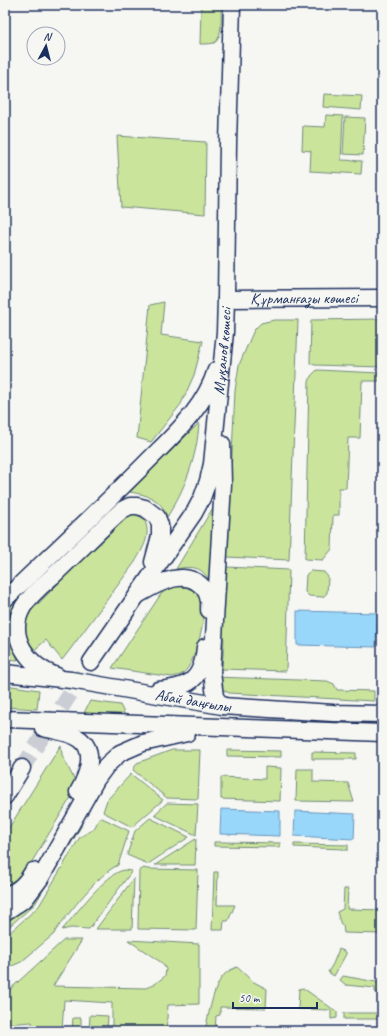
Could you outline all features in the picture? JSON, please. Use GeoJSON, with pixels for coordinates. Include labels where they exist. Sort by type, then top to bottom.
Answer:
{"type":"FeatureCollection","features":[{"type":"Feature","properties":{"kind":"main road","name":"Мұқанов көшесі"},"geometry":{"type":"LineString","coordinates":[[91,662],[194,513],[202,498],[212,464],[221,378],[226,299],[232,5]]}},
{"type":"Feature","properties":{"kind":"main road","name":"Құрманғазы көшесі"},"geometry":{"type":"LineString","coordinates":[[226,299],[382,298]]}},
{"type":"Feature","properties":{"kind":"main road"},"geometry":{"type":"LineString","coordinates":[[5,599],[128,480],[192,415],[205,397],[212,382],[224,340]]}},
{"type":"Feature","properties":{"kind":"main road"},"geometry":{"type":"LineString","coordinates":[[221,378],[223,484],[212,672],[215,697],[222,706]]}},
{"type":"Feature","properties":{"kind":"main road"},"geometry":{"type":"LineString","coordinates":[[71,680],[54,675],[42,669],[30,660],[23,651],[18,638],[17,631],[19,616],[30,598],[112,519],[122,510],[130,506],[145,508],[157,517],[160,525],[160,536],[154,559],[135,597]]}},
{"type":"Feature","properties":{"kind":"main road"},"geometry":{"type":"LineString","coordinates":[[127,690],[158,690],[184,686],[196,676],[204,659],[210,605],[208,594],[202,586],[191,579],[185,578],[174,578],[165,581],[135,597]]}},
{"type":"Feature","properties":{"kind":"main road","name":"Абай даңғылы"},"geometry":{"type":"LineString","coordinates":[[5,673],[71,680],[222,706],[333,713],[382,714]]}},
{"type":"Feature","properties":{"kind":"main road"},"geometry":{"type":"LineString","coordinates":[[5,895],[12,894],[28,880],[86,779],[90,760],[87,749],[82,741],[71,735],[12,720]]}},
{"type":"Feature","properties":{"kind":"main road","name":"Абай даңғылы"},"geometry":{"type":"LineString","coordinates":[[12,720],[382,733]]}},
{"type":"Feature","properties":{"kind":"main road"},"geometry":{"type":"LineString","coordinates":[[5,912],[25,899],[40,879],[96,780],[107,765],[120,753],[143,743],[208,727]]}},
{"type":"Feature","properties":{"kind":"main road"},"geometry":{"type":"LineString","coordinates":[[5,796],[22,768]]}},
{"type":"Feature","properties":{"kind":"green space"},"geometry":{"type":"Polygon","coordinates":[[[203,5],[221,5],[220,32],[217,41],[214,43],[200,44],[201,8],[203,5]]]}},
{"type":"Feature","properties":{"kind":"green space"},"geometry":{"type":"Polygon","coordinates":[[[324,94],[362,96],[361,110],[323,107],[324,94]]]}},
{"type":"Feature","properties":{"kind":"green space"},"geometry":{"type":"Polygon","coordinates":[[[326,115],[343,116],[341,160],[362,161],[361,174],[310,171],[311,151],[302,150],[303,126],[325,127],[326,115]]]}},
{"type":"Feature","properties":{"kind":"green space"},"geometry":{"type":"Polygon","coordinates":[[[345,117],[365,118],[363,155],[343,154],[345,117]]]}},
{"type":"Feature","properties":{"kind":"green space"},"geometry":{"type":"Polygon","coordinates":[[[117,136],[206,142],[205,214],[121,207],[117,136]]]}},
{"type":"Feature","properties":{"kind":"green space"},"geometry":{"type":"Polygon","coordinates":[[[164,302],[161,335],[203,341],[194,375],[181,404],[151,442],[137,438],[150,305],[164,302]]]}},
{"type":"Feature","properties":{"kind":"green space"},"geometry":{"type":"Polygon","coordinates":[[[382,319],[382,367],[315,365],[310,363],[311,320],[382,319]]]}},
{"type":"Feature","properties":{"kind":"green space"},"geometry":{"type":"Polygon","coordinates":[[[274,320],[298,320],[289,560],[227,557],[235,391],[239,365],[254,330],[261,323],[274,320]]]}},
{"type":"Feature","properties":{"kind":"green space"},"geometry":{"type":"Polygon","coordinates":[[[317,370],[379,373],[379,381],[362,381],[360,438],[348,438],[346,488],[339,488],[339,515],[333,515],[332,549],[323,560],[305,559],[309,382],[311,376],[317,370]]]}},
{"type":"Feature","properties":{"kind":"green space"},"geometry":{"type":"Polygon","coordinates":[[[199,423],[196,448],[185,484],[167,517],[161,506],[153,498],[130,492],[199,423]]]}},
{"type":"Feature","properties":{"kind":"green space"},"geometry":{"type":"Polygon","coordinates":[[[220,496],[212,586],[206,575],[198,569],[189,567],[176,569],[220,496]]]}},
{"type":"Feature","properties":{"kind":"green space"},"geometry":{"type":"Polygon","coordinates":[[[135,514],[144,519],[147,530],[146,541],[135,562],[69,651],[62,660],[46,640],[32,652],[24,632],[25,623],[30,612],[124,517],[135,514]]]}},
{"type":"Feature","properties":{"kind":"green space"},"geometry":{"type":"Polygon","coordinates":[[[226,567],[289,570],[286,671],[222,669],[224,639],[221,634],[226,567]]]}},
{"type":"Feature","properties":{"kind":"green space"},"geometry":{"type":"Polygon","coordinates":[[[310,571],[324,572],[328,577],[327,593],[323,597],[309,596],[305,592],[306,575],[310,571]]]}},
{"type":"Feature","properties":{"kind":"green space"},"geometry":{"type":"Polygon","coordinates":[[[188,583],[205,600],[204,619],[198,642],[190,665],[186,670],[181,675],[172,677],[112,668],[161,594],[175,584],[188,583]]]}},
{"type":"Feature","properties":{"kind":"green space"},"geometry":{"type":"Polygon","coordinates":[[[31,585],[12,618],[9,636],[18,660],[5,659],[5,608],[31,585]]]}},
{"type":"Feature","properties":{"kind":"green space"},"geometry":{"type":"Polygon","coordinates":[[[214,677],[327,681],[334,684],[337,690],[374,691],[374,701],[229,693],[220,688],[214,677]]]}},
{"type":"Feature","properties":{"kind":"green space"},"geometry":{"type":"Polygon","coordinates":[[[5,685],[39,690],[37,709],[5,707],[5,685]]]}},
{"type":"Feature","properties":{"kind":"green space"},"geometry":{"type":"Polygon","coordinates":[[[90,701],[120,705],[126,717],[84,713],[90,701]]]}},
{"type":"Feature","properties":{"kind":"green space"},"geometry":{"type":"Polygon","coordinates":[[[61,745],[62,755],[74,779],[82,775],[73,794],[25,873],[15,886],[5,886],[5,834],[61,745]]]}},
{"type":"Feature","properties":{"kind":"green space"},"geometry":{"type":"Polygon","coordinates":[[[172,750],[200,750],[198,799],[167,798],[133,770],[137,763],[172,750]]]}},
{"type":"Feature","properties":{"kind":"green space"},"geometry":{"type":"Polygon","coordinates":[[[227,750],[281,751],[281,757],[227,756],[227,750]]]}},
{"type":"Feature","properties":{"kind":"green space"},"geometry":{"type":"Polygon","coordinates":[[[312,752],[356,753],[356,759],[312,759],[312,752]]]}},
{"type":"Feature","properties":{"kind":"green space"},"geometry":{"type":"Polygon","coordinates":[[[265,767],[281,768],[280,801],[221,799],[221,777],[265,779],[265,767]]]}},
{"type":"Feature","properties":{"kind":"green space"},"geometry":{"type":"Polygon","coordinates":[[[297,769],[313,769],[313,782],[348,783],[354,802],[296,801],[297,769]]]}},
{"type":"Feature","properties":{"kind":"green space"},"geometry":{"type":"Polygon","coordinates":[[[131,774],[163,800],[132,827],[103,812],[107,800],[131,774]]]}},
{"type":"Feature","properties":{"kind":"green space"},"geometry":{"type":"Polygon","coordinates":[[[167,803],[198,804],[196,835],[154,815],[167,803]]]}},
{"type":"Feature","properties":{"kind":"green space"},"geometry":{"type":"Polygon","coordinates":[[[100,817],[129,831],[118,865],[93,885],[69,913],[54,934],[21,962],[5,969],[5,937],[39,906],[80,837],[94,829],[100,817]]]}},
{"type":"Feature","properties":{"kind":"green space"},"geometry":{"type":"Polygon","coordinates":[[[150,818],[189,837],[148,864],[127,855],[135,831],[150,818]]]}},
{"type":"Feature","properties":{"kind":"green space"},"geometry":{"type":"Polygon","coordinates":[[[79,823],[82,825],[35,904],[5,930],[5,918],[79,823]]]}},
{"type":"Feature","properties":{"kind":"green space"},"geometry":{"type":"Polygon","coordinates":[[[196,839],[195,865],[155,865],[194,840],[196,839]]]}},
{"type":"Feature","properties":{"kind":"green space"},"geometry":{"type":"Polygon","coordinates":[[[214,842],[280,843],[280,847],[214,846],[214,842]]]}},
{"type":"Feature","properties":{"kind":"green space"},"geometry":{"type":"Polygon","coordinates":[[[294,844],[348,845],[348,850],[294,847],[294,844]]]}},
{"type":"Feature","properties":{"kind":"green space"},"geometry":{"type":"Polygon","coordinates":[[[144,868],[198,870],[196,930],[138,929],[139,871],[144,868]]]}},
{"type":"Feature","properties":{"kind":"green space"},"geometry":{"type":"Polygon","coordinates":[[[124,870],[132,871],[89,929],[71,928],[62,930],[100,886],[117,873],[124,870]]]}},
{"type":"Feature","properties":{"kind":"green space"},"geometry":{"type":"Polygon","coordinates":[[[214,872],[218,872],[217,905],[235,905],[228,921],[224,921],[223,930],[212,930],[214,872]]]}},
{"type":"Feature","properties":{"kind":"green space"},"geometry":{"type":"Polygon","coordinates":[[[134,878],[132,929],[96,929],[134,878]]]}},
{"type":"Feature","properties":{"kind":"green space"},"geometry":{"type":"Polygon","coordinates":[[[344,889],[348,889],[347,909],[382,910],[382,934],[344,933],[343,925],[341,925],[337,912],[343,909],[344,889]]]}},
{"type":"Feature","properties":{"kind":"green space"},"geometry":{"type":"Polygon","coordinates":[[[64,940],[82,940],[53,986],[146,988],[155,984],[165,976],[166,969],[162,963],[128,940],[199,944],[199,1004],[168,1005],[166,1031],[112,1031],[112,1003],[64,1000],[62,1031],[33,1031],[32,1022],[5,1024],[5,992],[7,992],[64,940]]]}},
{"type":"Feature","properties":{"kind":"green space"},"geometry":{"type":"Polygon","coordinates":[[[339,949],[346,952],[346,954],[334,976],[328,972],[339,949]]]}},
{"type":"Feature","properties":{"kind":"green space"},"geometry":{"type":"Polygon","coordinates":[[[237,967],[252,981],[267,989],[266,1008],[220,1007],[220,1015],[216,1016],[215,1031],[205,1031],[212,1001],[220,979],[230,970],[237,967]]]}},
{"type":"Feature","properties":{"kind":"green space"},"geometry":{"type":"Polygon","coordinates":[[[343,976],[382,983],[382,993],[375,992],[375,988],[346,985],[340,980],[343,976]]]}},
{"type":"Feature","properties":{"kind":"green space"},"geometry":{"type":"Polygon","coordinates":[[[303,988],[337,1012],[337,1018],[331,1019],[331,1010],[298,1009],[299,989],[303,988]]]}},
{"type":"Feature","properties":{"kind":"green space"},"geometry":{"type":"Polygon","coordinates":[[[344,1013],[382,1013],[382,1022],[377,1019],[344,1019],[344,1013]]]}},
{"type":"Feature","properties":{"kind":"green space"},"geometry":{"type":"Polygon","coordinates":[[[90,1015],[108,1016],[107,1031],[89,1031],[90,1015]]]}},
{"type":"Feature","properties":{"kind":"green space"},"geometry":{"type":"Polygon","coordinates":[[[73,1018],[81,1018],[81,1031],[72,1031],[73,1018]]]}},
{"type":"Feature","properties":{"kind":"water"},"geometry":{"type":"Polygon","coordinates":[[[297,611],[377,613],[376,647],[297,645],[297,611]]]}},
{"type":"Feature","properties":{"kind":"water"},"geometry":{"type":"Polygon","coordinates":[[[221,809],[280,811],[280,836],[220,834],[221,809]]]}},
{"type":"Feature","properties":{"kind":"water"},"geometry":{"type":"Polygon","coordinates":[[[295,811],[355,814],[354,839],[294,836],[295,811]]]}},
{"type":"Feature","properties":{"kind":"tunnel"},"geometry":{"type":"LineString","coordinates":[[22,768],[91,662]]}}]}
